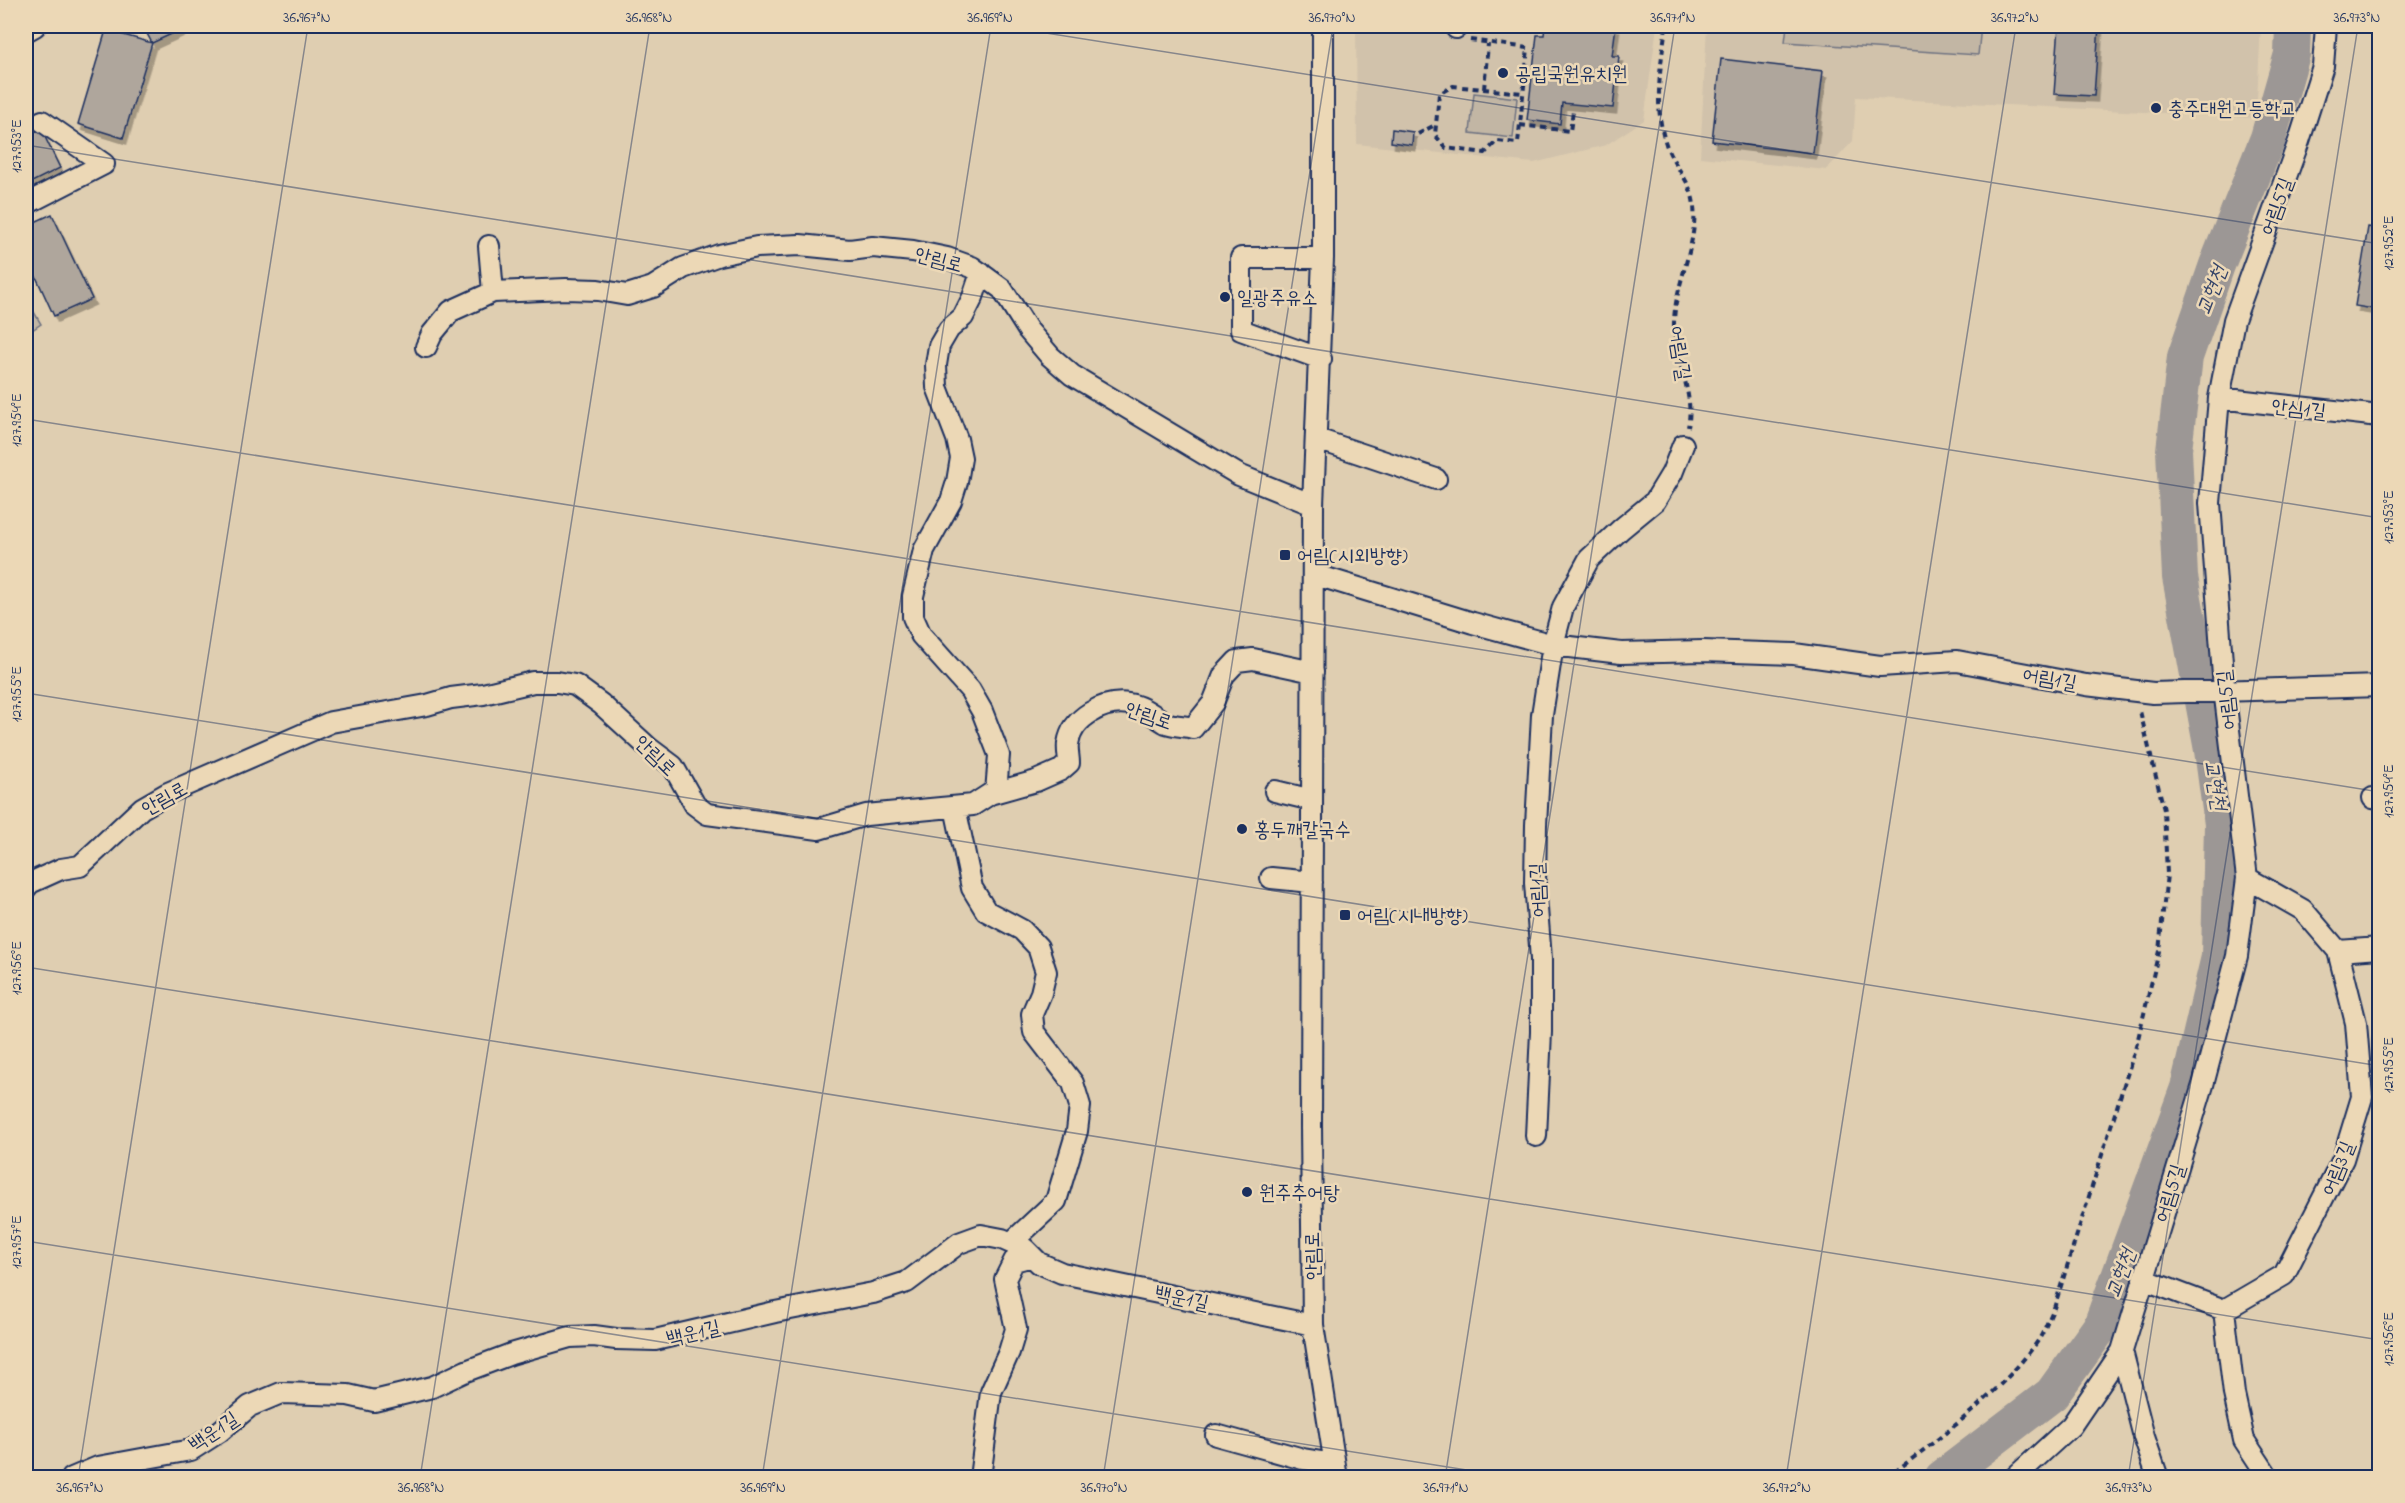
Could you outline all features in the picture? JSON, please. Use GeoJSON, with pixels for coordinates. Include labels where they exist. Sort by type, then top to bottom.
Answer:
{"type":"FeatureCollection","features":[{"type":"Feature","properties":{"kind":"street"},"geometry":{"type":"LineString","coordinates":[[26,30],[35,26]]}},
{"type":"Feature","properties":{"kind":"street","name":"안림로"},"geometry":{"type":"LineString","coordinates":[[1323,26],[1321,359],[1313,505],[1311,1125],[1313,1325],[1335,1471]]}},
{"type":"Feature","properties":{"kind":"street","name":"어림5길"},"geometry":{"type":"LineString","coordinates":[[2014,1478],[2071,1426],[2122,1351],[2203,1085],[2237,956],[2247,878],[2215,689],[2210,503],[2219,398],[2234,321],[2299,141],[2323,66],[2326,26]]}},
{"type":"Feature","properties":{"kind":"street"},"geometry":{"type":"LineString","coordinates":[[26,204],[104,164],[42,121]]}},
{"type":"Feature","properties":{"kind":"street","name":"안림로"},"geometry":{"type":"LineString","coordinates":[[426,347],[432,334],[451,311],[493,292],[566,289],[598,290],[627,295],[653,287],[683,268],[719,255],[757,247],[800,245],[850,250],[873,247],[914,251],[947,258],[972,267],[1002,289],[1028,330],[1050,356],[1072,375],[1239,475],[1313,505]]}},
{"type":"Feature","properties":{"kind":"street"},"geometry":{"type":"LineString","coordinates":[[489,246],[493,292]]}},
{"type":"Feature","properties":{"kind":"street"},"geometry":{"type":"LineString","coordinates":[[1321,359],[1241,330],[1241,258],[1323,258]]}},
{"type":"Feature","properties":{"kind":"street"},"geometry":{"type":"LineString","coordinates":[[981,273],[974,297],[963,317],[949,329],[939,346],[936,365],[937,387],[957,439],[961,458],[951,501],[924,550],[914,596],[913,617],[921,635],[970,690],[982,711],[999,755],[996,792]]}},
{"type":"Feature","properties":{"kind":"street","name":"안심1길"},"geometry":{"type":"LineString","coordinates":[[2219,398],[2379,416]]}},
{"type":"Feature","properties":{"kind":"street"},"geometry":{"type":"LineString","coordinates":[[1317,439],[1436,479]]}},
{"type":"Feature","properties":{"kind":"street","name":"어림1길"},"geometry":{"type":"LineString","coordinates":[[1536,1136],[1541,1032],[1541,959],[1535,883],[1536,825],[1542,715],[1553,645],[1563,608],[1589,559],[1655,501],[1672,473],[1683,445]]}},
{"type":"Feature","properties":{"kind":"street","name":"어림1길"},"geometry":{"type":"LineString","coordinates":[[1313,574],[1553,645],[1621,653],[1703,651],[1794,654],[1880,666],[1957,661],[2086,685],[2144,692],[2215,689]]}},
{"type":"Feature","properties":{"kind":"street","name":"안림로"},"geometry":{"type":"LineString","coordinates":[[26,888],[30,883],[61,869],[80,866],[142,808],[168,794],[331,722],[427,705],[451,698],[483,694],[532,682],[575,685],[601,704],[649,748],[673,766],[695,805],[707,814],[819,829],[866,815],[973,805],[990,794],[1036,782],[1061,770],[1069,763],[1068,743],[1076,726],[1090,712],[1107,705],[1129,704],[1147,711],[1168,724],[1194,728],[1213,703],[1224,675],[1237,661],[1253,659],[1313,672]]}},
{"type":"Feature","properties":{"kind":"street"},"geometry":{"type":"LineString","coordinates":[[2215,689],[2379,686]]}},
{"type":"Feature","properties":{"kind":"street"},"geometry":{"type":"LineString","coordinates":[[1275,791],[1312,800]]}},
{"type":"Feature","properties":{"kind":"street"},"geometry":{"type":"LineString","coordinates":[[955,807],[972,888],[986,911],[1022,930],[1038,947],[1046,972],[1041,993],[1032,1014],[1034,1032],[1073,1083],[1080,1106],[1077,1131],[1056,1201],[1011,1243]]}},
{"type":"Feature","properties":{"kind":"street"},"geometry":{"type":"LineString","coordinates":[[1271,878],[1312,882]]}},
{"type":"Feature","properties":{"kind":"street","name":"어림3길"},"geometry":{"type":"LineString","coordinates":[[2224,1310],[2284,1275],[2343,1160],[2362,1097],[2356,1023],[2338,951],[2303,910],[2247,878]]}},
{"type":"Feature","properties":{"kind":"street"},"geometry":{"type":"LineString","coordinates":[[2338,951],[2379,948]]}},
{"type":"Feature","properties":{"kind":"street","name":"백운1길"},"geometry":{"type":"LineString","coordinates":[[72,1478],[98,1467],[191,1450],[219,1432],[250,1406],[281,1393],[348,1395],[374,1401],[432,1387],[511,1354],[570,1337],[594,1336],[655,1340],[775,1312],[873,1293],[907,1282],[959,1243],[981,1235],[1025,1249],[1039,1263],[1062,1273],[1313,1325]]}},
{"type":"Feature","properties":{"kind":"street"},"geometry":{"type":"LineString","coordinates":[[980,1478],[991,1392],[1009,1352],[1016,1329],[1005,1279],[1014,1261],[1032,1256]]}},
{"type":"Feature","properties":{"kind":"street"},"geometry":{"type":"LineString","coordinates":[[2143,1279],[2224,1310],[2234,1394],[2244,1440],[2269,1478]]}},
{"type":"Feature","properties":{"kind":"street"},"geometry":{"type":"LineString","coordinates":[[2122,1351],[2144,1437],[2158,1478]]}},
{"type":"Feature","properties":{"kind":"street"},"geometry":{"type":"LineString","coordinates":[[1216,1435],[1303,1459],[1335,1471]]}},
{"type":"Feature","properties":{"kind":"path","name":"어림1길"},"geometry":{"type":"LineString","coordinates":[[1666,26],[1658,97],[1666,144],[1689,183],[1694,203],[1695,222],[1677,300],[1674,328],[1689,402],[1689,423],[1683,445]]}},
{"type":"Feature","properties":{"kind":"path"},"geometry":{"type":"LineString","coordinates":[[1456,27],[1472,42],[1528,48],[1518,143],[1497,141],[1485,153],[1446,148],[1435,135],[1439,94],[1453,86],[1523,93]]}},
{"type":"Feature","properties":{"kind":"path"},"geometry":{"type":"LineString","coordinates":[[1484,89],[1488,44]]}},
{"type":"Feature","properties":{"kind":"path"},"geometry":{"type":"LineString","coordinates":[[1520,125],[1570,131],[1573,111]]}},
{"type":"Feature","properties":{"kind":"path"},"geometry":{"type":"LineString","coordinates":[[1418,134],[1436,124]]}},
{"type":"Feature","properties":{"kind":"path"},"geometry":{"type":"LineString","coordinates":[[1886,1478],[1935,1443],[2000,1385],[2036,1344],[2054,1308],[2137,1043],[2159,951],[2167,874],[2164,810],[2144,692]]}},
{"type":"Feature","properties":{"kind":"shaded area","name":"공립국원유치원"},"geometry":{"type":"Polygon","coordinates":[[[1356,26],[1657,26],[1644,120],[1606,145],[1534,163],[1357,144],[1356,26]]]}},
{"type":"Feature","properties":{"kind":"shaded area","name":"충주대원고등학교"},"geometry":{"type":"Polygon","coordinates":[[[1707,26],[2261,26],[2256,118],[1856,97],[1853,141],[1826,170],[1700,157],[1707,26]]]}},
{"type":"Feature","properties":{"kind":"shaded area"},"geometry":{"type":"Polygon","coordinates":[[[1787,26],[1981,26],[1978,55],[1785,42],[1787,26]]]}},
{"type":"Feature","properties":{"kind":"shaded area"},"geometry":{"type":"Polygon","coordinates":[[[1474,93],[1517,98],[1513,138],[1470,133],[1474,93]]]}},
{"type":"Feature","properties":{"kind":"shaded area"},"geometry":{"type":"Polygon","coordinates":[[[31,307],[41,324],[26,334],[26,311],[31,307]]]}},
{"type":"Feature","properties":{"kind":"building"},"geometry":{"type":"Polygon","coordinates":[[[143,26],[189,26],[152,43],[143,26]]]}},
{"type":"Feature","properties":{"kind":"building"},"geometry":{"type":"Polygon","coordinates":[[[1545,26],[1616,26],[1612,56],[1619,56],[1613,108],[1562,103],[1560,124],[1527,120],[1537,35],[1544,35],[1545,26]]]}},
{"type":"Feature","properties":{"kind":"building"},"geometry":{"type":"Polygon","coordinates":[[[2059,26],[2099,26],[2094,96],[2054,94],[2059,26]]]}},
{"type":"Feature","properties":{"kind":"building"},"geometry":{"type":"Polygon","coordinates":[[[106,30],[152,43],[123,138],[78,124],[106,30]]]}},
{"type":"Feature","properties":{"kind":"building"},"geometry":{"type":"Polygon","coordinates":[[[1721,59],[1823,71],[1813,153],[1712,141],[1721,59]]]}},
{"type":"Feature","properties":{"kind":"building"},"geometry":{"type":"Polygon","coordinates":[[[41,129],[60,168],[26,185],[26,137],[41,129]]]}},
{"type":"Feature","properties":{"kind":"building"},"geometry":{"type":"Polygon","coordinates":[[[1392,129],[1413,132],[1412,145],[1391,142],[1392,129]]]}},
{"type":"Feature","properties":{"kind":"building"},"geometry":{"type":"Polygon","coordinates":[[[52,214],[92,299],[54,316],[26,255],[26,226],[52,214]]]}},
{"type":"Feature","properties":{"kind":"building"},"geometry":{"type":"Polygon","coordinates":[[[2368,227],[2380,229],[2380,310],[2355,306],[2368,227]]]}},
{"type":"Feature","properties":{"kind":"waterway","name":"교현천"},"geometry":{"type":"LineString","coordinates":[[1942,1478],[2052,1394],[2101,1326],[2188,1088],[2219,957],[2222,824],[2212,750],[2180,577],[2174,450],[2185,357],[2217,265],[2268,138],[2292,54],[2293,26]]}},
{"type":"Feature","properties":{"kind":"place","name":"공립국원유치원"},"geometry":{"type":"Point","coordinates":[1503,73]}},
{"type":"Feature","properties":{"kind":"place","name":"충주대원고등학교"},"geometry":{"type":"Point","coordinates":[2156,108]}},
{"type":"Feature","properties":{"kind":"place","name":"일광주유소"},"geometry":{"type":"Point","coordinates":[1225,297]}},
{"type":"Feature","properties":{"kind":"place","name":"어림(시외방향)"},"geometry":{"type":"Point","coordinates":[1285,555]}},
{"type":"Feature","properties":{"kind":"place","name":"홍두깨칼국수"},"geometry":{"type":"Point","coordinates":[1242,829]}},
{"type":"Feature","properties":{"kind":"place","name":"어림(시내방향)"},"geometry":{"type":"Point","coordinates":[1345,915]}},
{"type":"Feature","properties":{"kind":"place","name":"원주추어탕"},"geometry":{"type":"Point","coordinates":[1247,1192]}}]}
